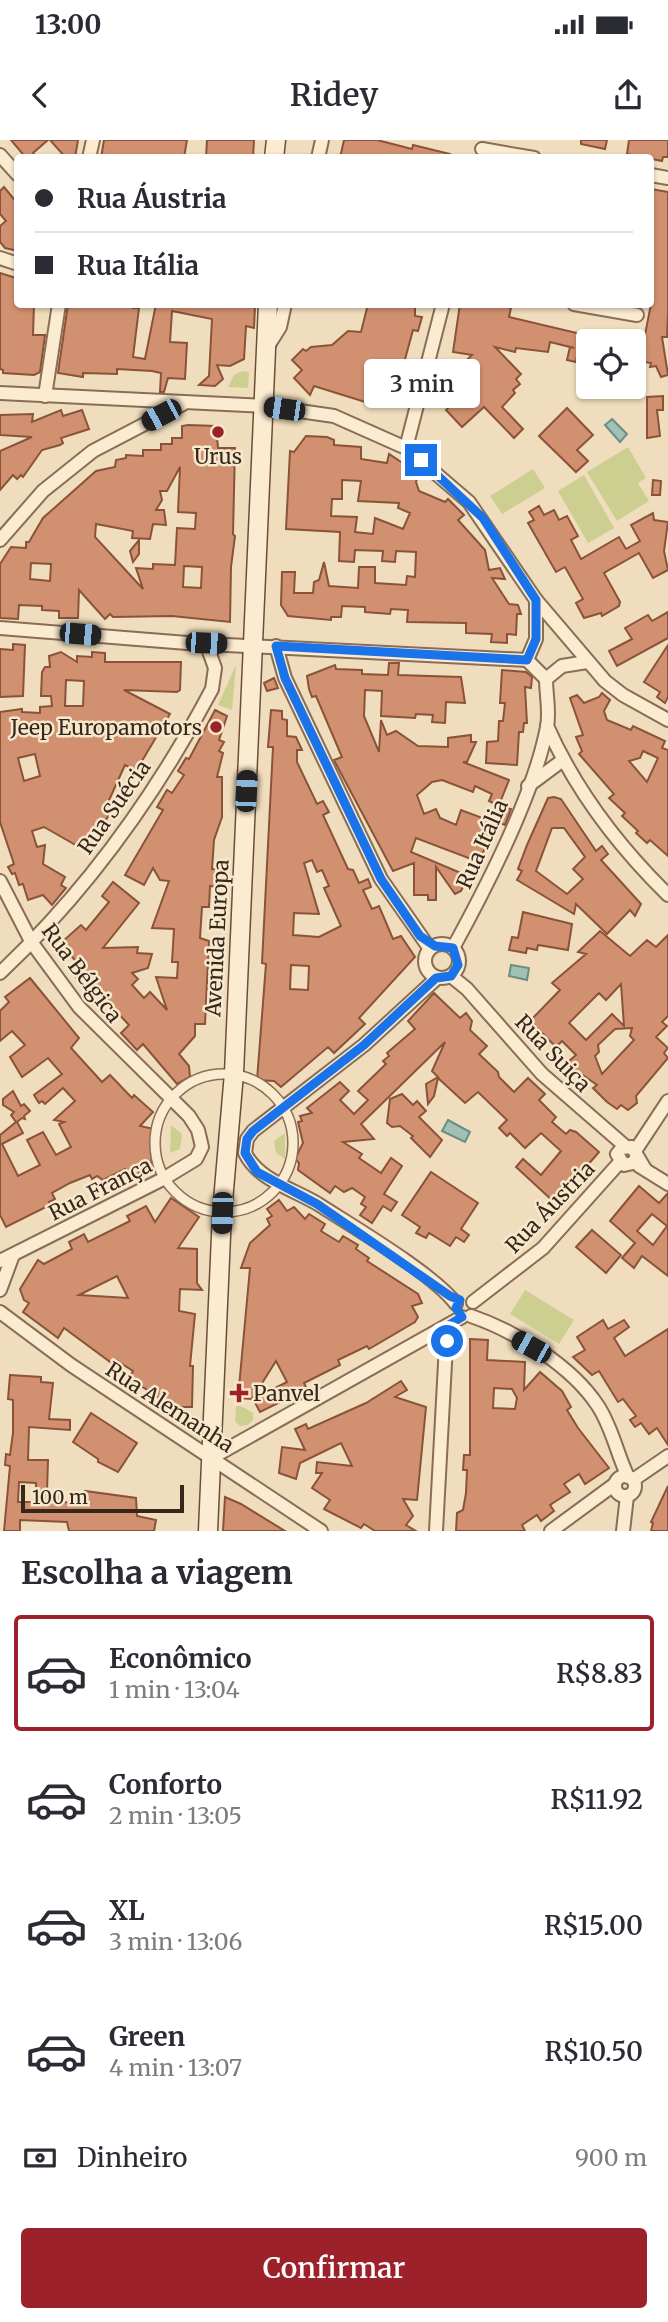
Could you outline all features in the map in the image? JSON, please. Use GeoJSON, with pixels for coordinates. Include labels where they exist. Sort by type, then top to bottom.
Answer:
{"type":"FeatureCollection","features":[{"type":"Feature","properties":{"kind":"main road","name":"Avenida Europa"},"geometry":{"type":"LineString","coordinates":[[208,1531],[222,1213],[234,1073],[268,308]]}},
{"type":"Feature","properties":{"kind":"street"},"geometry":{"type":"LineString","coordinates":[[482,149],[511,154]]}},
{"type":"Feature","properties":{"kind":"street"},"geometry":{"type":"LineString","coordinates":[[0,155],[14,171]]}},
{"type":"Feature","properties":{"kind":"street"},"geometry":{"type":"LineString","coordinates":[[45,396],[59,308]]}},
{"type":"Feature","properties":{"kind":"street"},"geometry":{"type":"LineString","coordinates":[[268,346],[280,327],[284,308]]}},
{"type":"Feature","properties":{"kind":"street"},"geometry":{"type":"LineString","coordinates":[[406,447],[442,308]]}},
{"type":"Feature","properties":{"kind":"street"},"geometry":{"type":"LineString","coordinates":[[597,308],[637,315]]}},
{"type":"Feature","properties":{"kind":"street"},"geometry":{"type":"LineString","coordinates":[[0,393],[265,406],[334,416],[406,447],[469,502],[536,600],[587,662],[623,695],[668,720]]}},
{"type":"Feature","properties":{"kind":"street"},"geometry":{"type":"LineString","coordinates":[[0,540],[43,491],[93,451],[183,403]]}},
{"type":"Feature","properties":{"kind":"street"},"geometry":{"type":"LineString","coordinates":[[527,660],[536,639],[536,600]]}},
{"type":"Feature","properties":{"kind":"street"},"geometry":{"type":"LineString","coordinates":[[0,628],[206,643],[527,660],[546,679],[562,666],[587,662]]}},
{"type":"Feature","properties":{"kind":"street","name":"Rua Suécia"},"geometry":{"type":"LineString","coordinates":[[0,973],[32,943],[124,833],[201,711],[212,689],[215,675],[214,661],[206,643]]}},
{"type":"Feature","properties":{"kind":"street"},"geometry":{"type":"LineString","coordinates":[[276,646],[285,678],[381,879],[420,936],[459,959],[453,973],[433,976],[414,998],[364,1045],[253,1131],[247,1139],[245,1153],[257,1172],[395,1255],[466,1308],[531,1347],[578,1382],[598,1406],[621,1461],[625,1484],[624,1531]]}},
{"type":"Feature","properties":{"kind":"street","name":"Rua Itália"},"geometry":{"type":"LineString","coordinates":[[441,947],[471,916],[528,787],[547,726],[546,679]]}},
{"type":"Feature","properties":{"kind":"street"},"geometry":{"type":"LineString","coordinates":[[547,726],[576,785],[614,837],[668,895]]}},
{"type":"Feature","properties":{"kind":"street","name":"Rua Itália"},"geometry":{"type":"LineString","coordinates":[[528,787],[563,761]]}},
{"type":"Feature","properties":{"kind":"street","name":"Rua Bélgica"},"geometry":{"type":"LineString","coordinates":[[0,881],[32,943],[100,1032],[190,1116],[202,1140]]}},
{"type":"Feature","properties":{"kind":"street"},"geometry":{"type":"LineString","coordinates":[[433,976],[425,962],[441,947]]}},
{"type":"Feature","properties":{"kind":"street","name":"Rua Suiça"},"geometry":{"type":"LineString","coordinates":[[453,973],[542,1074],[629,1154],[668,1184]]}},
{"type":"Feature","properties":{"kind":"street"},"geometry":{"type":"LineString","coordinates":[[234,1073],[254,1080],[271,1092],[284,1108],[291,1126],[293,1145],[290,1164],[281,1184],[266,1198],[245,1209],[222,1213],[198,1208],[176,1195],[163,1179],[156,1157],[160,1118],[171,1097],[186,1083],[209,1074],[234,1073]]}},
{"type":"Feature","properties":{"kind":"street","name":"Rua Áustria"},"geometry":{"type":"LineString","coordinates":[[213,1457],[447,1326],[543,1248],[629,1154],[668,1101]]}},
{"type":"Feature","properties":{"kind":"street","name":"Rua França"},"geometry":{"type":"LineString","coordinates":[[0,1261],[163,1179],[196,1159],[201,1153],[202,1140]]}},
{"type":"Feature","properties":{"kind":"street"},"geometry":{"type":"LineString","coordinates":[[0,1290],[13,1255]]}},
{"type":"Feature","properties":{"kind":"street","name":"Rua Alemanha"},"geometry":{"type":"LineString","coordinates":[[1,1316],[321,1531]]}},
{"type":"Feature","properties":{"kind":"street"},"geometry":{"type":"LineString","coordinates":[[436,1531],[447,1326]]}},
{"type":"Feature","properties":{"kind":"street"},"geometry":{"type":"LineString","coordinates":[[551,1531],[668,1456]]}},
{"type":"Feature","properties":{"kind":"green space"},"geometry":{"type":"Polygon","coordinates":[[[242,371],[249,372],[248,388],[228,387],[234,375],[242,371]]]}},
{"type":"Feature","properties":{"kind":"green space"},"geometry":{"type":"Polygon","coordinates":[[[628,447],[646,478],[638,483],[649,501],[617,521],[587,472],[628,447]]]}},
{"type":"Feature","properties":{"kind":"green space"},"geometry":{"type":"Polygon","coordinates":[[[533,469],[545,488],[502,514],[490,496],[533,469]]]}},
{"type":"Feature","properties":{"kind":"green space"},"geometry":{"type":"Polygon","coordinates":[[[584,475],[614,528],[588,543],[558,491],[584,475]]]}},
{"type":"Feature","properties":{"kind":"green space"},"geometry":{"type":"Polygon","coordinates":[[[236,665],[232,710],[218,705],[236,665]]]}},
{"type":"Feature","properties":{"kind":"green space"},"geometry":{"type":"Polygon","coordinates":[[[171,1125],[182,1134],[180,1149],[170,1153],[171,1125]]]}},
{"type":"Feature","properties":{"kind":"green space"},"geometry":{"type":"Polygon","coordinates":[[[285,1133],[285,1159],[276,1153],[274,1141],[285,1133]]]}},
{"type":"Feature","properties":{"kind":"green space"},"geometry":{"type":"Polygon","coordinates":[[[525,1290],[574,1320],[559,1344],[510,1314],[525,1290]]]}},
{"type":"Feature","properties":{"kind":"green space"},"geometry":{"type":"Polygon","coordinates":[[[236,1406],[253,1413],[253,1420],[248,1425],[240,1426],[235,1421],[236,1406]]]}},
{"type":"Feature","properties":{"kind":"shaded area"},"geometry":{"type":"Polygon","coordinates":[[[612,419],[627,434],[620,442],[605,425],[612,419]]]}},
{"type":"Feature","properties":{"kind":"shaded area"},"geometry":{"type":"Polygon","coordinates":[[[511,965],[529,968],[527,980],[509,976],[511,965]]]}},
{"type":"Feature","properties":{"kind":"shaded area"},"geometry":{"type":"Polygon","coordinates":[[[448,1120],[470,1132],[465,1142],[442,1131],[448,1120]]]}},
{"type":"Feature","properties":{"kind":"building"},"geometry":{"type":"Polygon","coordinates":[[[11,140],[48,140],[34,154],[23,154],[11,140]]]}},
{"type":"Feature","properties":{"kind":"building"},"geometry":{"type":"Polygon","coordinates":[[[50,140],[78,140],[76,154],[62,154],[50,140]]]}},
{"type":"Feature","properties":{"kind":"building"},"geometry":{"type":"Polygon","coordinates":[[[104,140],[187,140],[185,154],[102,154],[104,140]]]}},
{"type":"Feature","properties":{"kind":"building"},"geometry":{"type":"Polygon","coordinates":[[[207,140],[254,140],[253,154],[206,154],[207,140]]]}},
{"type":"Feature","properties":{"kind":"building"},"geometry":{"type":"Polygon","coordinates":[[[344,140],[377,140],[412,149],[413,145],[450,154],[341,154],[344,140]]]}},
{"type":"Feature","properties":{"kind":"building"},"geometry":{"type":"Polygon","coordinates":[[[581,140],[607,140],[605,149],[581,144],[581,140]]]}},
{"type":"Feature","properties":{"kind":"building"},"geometry":{"type":"Polygon","coordinates":[[[629,140],[668,140],[668,157],[663,157],[662,161],[654,159],[654,154],[627,154],[629,140]]]}},
{"type":"Feature","properties":{"kind":"building"},"geometry":{"type":"Polygon","coordinates":[[[4,187],[14,199],[14,250],[5,248],[0,242],[0,226],[6,221],[0,214],[0,191],[4,187]]]}},
{"type":"Feature","properties":{"kind":"building"},"geometry":{"type":"Polygon","coordinates":[[[654,190],[668,192],[667,337],[662,337],[668,375],[661,377],[656,366],[650,367],[651,363],[646,362],[646,330],[650,308],[654,308],[654,190]]]}},
{"type":"Feature","properties":{"kind":"building"},"geometry":{"type":"Polygon","coordinates":[[[0,273],[14,277],[14,308],[34,308],[33,335],[45,335],[40,372],[34,375],[3,373],[0,369],[0,273]]]}},
{"type":"Feature","properties":{"kind":"building"},"geometry":{"type":"Polygon","coordinates":[[[67,308],[139,308],[133,357],[145,359],[155,308],[255,308],[254,328],[246,326],[244,359],[230,366],[217,365],[223,379],[215,386],[199,385],[209,376],[212,319],[172,311],[170,342],[187,343],[185,379],[168,378],[164,392],[160,392],[161,373],[152,371],[117,369],[117,374],[83,373],[83,377],[58,373],[67,308]]]}},
{"type":"Feature","properties":{"kind":"building"},"geometry":{"type":"Polygon","coordinates":[[[367,308],[415,308],[415,316],[422,317],[418,331],[413,330],[395,396],[382,393],[378,406],[314,386],[310,395],[294,378],[302,370],[292,360],[303,349],[306,351],[311,347],[332,345],[348,331],[361,332],[367,308]]]}},
{"type":"Feature","properties":{"kind":"building"},"geometry":{"type":"Polygon","coordinates":[[[459,308],[511,308],[509,317],[576,333],[576,362],[567,360],[570,347],[550,342],[548,352],[516,348],[515,352],[495,347],[521,374],[516,379],[520,384],[513,390],[515,393],[502,407],[523,429],[514,438],[484,407],[462,427],[446,410],[454,402],[449,398],[455,393],[444,382],[472,355],[453,352],[459,308]]]}},
{"type":"Feature","properties":{"kind":"building"},"geometry":{"type":"Polygon","coordinates":[[[663,396],[663,410],[657,410],[660,436],[647,438],[647,397],[663,396]]]}},
{"type":"Feature","properties":{"kind":"building"},"geometry":{"type":"Polygon","coordinates":[[[567,408],[593,435],[577,450],[588,461],[576,472],[539,436],[567,408]]]}},
{"type":"Feature","properties":{"kind":"building"},"geometry":{"type":"Polygon","coordinates":[[[61,410],[63,416],[82,410],[89,429],[61,438],[63,443],[60,445],[42,450],[23,477],[21,475],[17,479],[13,475],[0,490],[0,451],[32,437],[0,435],[0,415],[33,414],[32,422],[61,410]]]}},
{"type":"Feature","properties":{"kind":"building"},"geometry":{"type":"Polygon","coordinates":[[[182,426],[216,426],[218,448],[235,448],[235,536],[231,567],[230,622],[172,616],[113,617],[110,614],[105,619],[79,590],[78,618],[59,618],[59,611],[42,610],[42,606],[19,605],[18,619],[0,618],[0,564],[11,547],[26,548],[26,542],[29,542],[43,518],[96,471],[115,467],[116,460],[126,458],[126,455],[143,456],[143,450],[161,450],[161,444],[172,444],[172,438],[182,438],[182,426]],[[180,467],[167,491],[160,491],[162,500],[156,510],[164,510],[166,525],[153,524],[150,539],[132,538],[133,531],[96,524],[95,537],[143,589],[136,568],[153,569],[153,564],[175,565],[177,528],[195,529],[196,513],[178,512],[180,467]],[[31,563],[30,579],[50,581],[51,564],[31,563]],[[184,566],[183,587],[201,588],[202,567],[184,566]]]}},
{"type":"Feature","properties":{"kind":"building"},"geometry":{"type":"Polygon","coordinates":[[[306,436],[327,437],[334,440],[334,445],[361,447],[361,459],[387,463],[389,454],[413,470],[411,473],[418,476],[416,482],[419,491],[445,502],[448,499],[464,515],[458,520],[485,550],[489,570],[500,568],[505,579],[492,578],[509,604],[518,605],[521,614],[517,614],[516,635],[507,634],[507,643],[491,642],[492,634],[466,633],[466,623],[407,622],[408,610],[391,609],[390,614],[365,612],[365,607],[342,606],[341,617],[331,617],[331,620],[288,616],[281,605],[282,572],[295,572],[294,593],[313,593],[314,582],[319,580],[324,562],[329,586],[358,588],[359,567],[375,567],[375,583],[406,585],[407,576],[415,577],[416,552],[396,551],[395,562],[382,561],[383,551],[355,550],[354,562],[339,561],[340,532],[286,529],[290,451],[294,452],[306,436]],[[342,480],[342,499],[332,499],[331,516],[357,517],[355,532],[373,534],[375,518],[403,529],[410,513],[398,508],[399,503],[358,501],[361,481],[342,480]]]}},
{"type":"Feature","properties":{"kind":"building"},"geometry":{"type":"Polygon","coordinates":[[[653,480],[661,481],[660,495],[652,495],[653,480]]]}},
{"type":"Feature","properties":{"kind":"building"},"geometry":{"type":"Polygon","coordinates":[[[539,506],[544,515],[554,510],[559,520],[567,516],[578,536],[571,540],[581,559],[619,537],[626,549],[640,541],[631,525],[653,513],[654,520],[668,522],[664,551],[668,570],[653,578],[639,553],[604,573],[620,602],[619,606],[602,616],[601,613],[584,618],[576,603],[583,599],[565,567],[556,572],[528,523],[534,520],[529,512],[539,506]]]}},
{"type":"Feature","properties":{"kind":"building"},"geometry":{"type":"Polygon","coordinates":[[[139,540],[139,554],[133,562],[130,551],[139,540]]]}},
{"type":"Feature","properties":{"kind":"building"},"geometry":{"type":"Polygon","coordinates":[[[668,612],[668,638],[617,666],[609,651],[632,639],[625,628],[648,615],[652,621],[668,612]]]}},
{"type":"Feature","properties":{"kind":"building"},"geometry":{"type":"Polygon","coordinates":[[[13,644],[25,645],[23,696],[0,697],[0,649],[13,650],[13,644]]]}},
{"type":"Feature","properties":{"kind":"building"},"geometry":{"type":"Polygon","coordinates":[[[668,645],[668,697],[665,703],[657,697],[660,692],[644,682],[668,645]]]}},
{"type":"Feature","properties":{"kind":"building"},"geometry":{"type":"Polygon","coordinates":[[[61,652],[77,662],[77,656],[92,657],[92,652],[105,653],[105,662],[181,662],[180,690],[177,692],[124,690],[170,714],[136,771],[125,765],[105,809],[111,812],[86,851],[44,827],[32,831],[37,847],[45,845],[43,864],[65,877],[61,885],[66,888],[52,905],[43,895],[28,900],[23,884],[19,885],[15,873],[12,874],[8,867],[14,864],[0,822],[0,712],[22,709],[22,712],[40,713],[40,707],[52,706],[51,696],[41,696],[42,672],[45,667],[50,667],[49,656],[61,652]],[[66,680],[65,706],[83,706],[84,681],[66,680]],[[35,754],[18,758],[24,781],[40,776],[35,754]]]}},
{"type":"Feature","properties":{"kind":"building"},"geometry":{"type":"Polygon","coordinates":[[[389,663],[399,663],[398,675],[461,677],[465,703],[446,702],[445,723],[432,722],[433,715],[416,714],[415,718],[381,716],[382,691],[365,690],[364,716],[379,752],[381,720],[387,735],[396,731],[418,746],[448,747],[448,738],[471,735],[471,742],[476,742],[467,762],[463,762],[509,780],[499,805],[511,809],[505,825],[489,819],[495,804],[489,801],[492,794],[475,786],[473,792],[442,780],[432,782],[417,795],[424,814],[436,809],[440,818],[456,825],[461,810],[496,823],[479,862],[416,838],[411,852],[468,876],[461,891],[455,894],[436,867],[436,900],[428,900],[428,895],[414,895],[414,863],[393,871],[334,760],[342,757],[316,696],[312,697],[309,689],[307,676],[335,665],[336,669],[362,670],[362,674],[388,675],[389,663]]]}},
{"type":"Feature","properties":{"kind":"building"},"geometry":{"type":"Polygon","coordinates":[[[502,670],[526,672],[532,677],[531,688],[525,687],[527,723],[524,723],[523,732],[519,732],[517,765],[486,763],[487,742],[498,741],[499,721],[503,721],[505,703],[500,703],[502,670]]]}},
{"type":"Feature","properties":{"kind":"building"},"geometry":{"type":"Polygon","coordinates":[[[274,678],[278,688],[267,691],[264,683],[274,678]]]}},
{"type":"Feature","properties":{"kind":"building"},"geometry":{"type":"Polygon","coordinates":[[[602,693],[610,700],[604,711],[607,720],[631,730],[633,726],[665,741],[662,748],[668,750],[668,856],[650,840],[647,843],[636,833],[638,831],[622,816],[625,813],[609,798],[614,794],[579,754],[582,751],[576,737],[583,735],[570,698],[577,695],[584,703],[602,693]],[[643,751],[640,758],[629,761],[647,782],[658,758],[643,751]]]}},
{"type":"Feature","properties":{"kind":"building"},"geometry":{"type":"Polygon","coordinates":[[[215,710],[227,716],[219,740],[224,742],[219,751],[223,753],[217,777],[222,777],[222,817],[214,840],[212,869],[218,869],[217,887],[210,886],[209,907],[202,907],[200,938],[209,941],[205,1024],[195,1024],[195,1036],[179,1054],[189,1066],[190,1077],[177,1084],[143,1044],[137,1050],[121,1033],[129,1025],[85,978],[80,983],[74,974],[81,967],[65,949],[68,947],[63,941],[81,925],[86,930],[109,902],[102,896],[113,882],[139,903],[103,948],[138,947],[137,953],[152,954],[148,968],[132,973],[138,979],[132,985],[144,998],[150,992],[167,1010],[156,977],[177,978],[178,962],[172,962],[174,929],[152,928],[169,881],[160,880],[153,868],[144,885],[125,875],[163,810],[157,807],[167,790],[172,793],[184,775],[178,771],[186,758],[189,759],[215,710]]]}},
{"type":"Feature","properties":{"kind":"building"},"geometry":{"type":"Polygon","coordinates":[[[271,710],[282,711],[282,719],[287,720],[287,736],[296,737],[302,750],[297,750],[297,762],[317,804],[323,801],[329,812],[323,815],[348,869],[353,870],[359,883],[368,879],[371,887],[363,890],[372,909],[379,906],[393,939],[401,936],[415,957],[359,1018],[365,1024],[334,1053],[328,1047],[281,1087],[274,1081],[257,1080],[266,964],[262,963],[273,747],[268,747],[271,710]],[[312,860],[304,863],[319,914],[294,913],[293,935],[319,937],[341,926],[324,888],[329,886],[322,870],[317,872],[312,860]],[[291,965],[290,989],[308,990],[309,966],[291,965]]]}},
{"type":"Feature","properties":{"kind":"building"},"geometry":{"type":"Polygon","coordinates":[[[548,798],[561,799],[596,851],[602,846],[608,854],[601,860],[641,904],[635,916],[630,910],[607,934],[576,904],[574,914],[517,880],[522,871],[518,869],[527,845],[548,798]],[[552,828],[536,871],[567,894],[583,879],[573,869],[585,857],[564,828],[552,828]]]}},
{"type":"Feature","properties":{"kind":"building"},"geometry":{"type":"Polygon","coordinates":[[[523,912],[572,924],[568,950],[538,945],[537,950],[527,948],[526,953],[509,950],[512,937],[518,938],[523,912]]]}},
{"type":"Feature","properties":{"kind":"building"},"geometry":{"type":"Polygon","coordinates":[[[600,931],[630,956],[647,940],[656,947],[668,935],[668,1016],[662,1022],[667,1026],[656,1037],[668,1048],[664,1053],[668,1058],[636,1096],[637,1103],[628,1110],[621,1105],[617,1109],[607,1102],[593,1088],[597,1085],[573,1068],[569,1061],[576,1055],[562,1041],[556,1047],[530,1021],[560,990],[552,983],[586,954],[578,952],[600,931]],[[621,984],[606,1000],[599,993],[569,1023],[586,1040],[612,1014],[624,1026],[621,984]],[[632,1028],[615,1029],[598,1045],[599,1052],[595,1056],[602,1074],[634,1040],[630,1036],[632,1028]]]}},
{"type":"Feature","properties":{"kind":"building"},"geometry":{"type":"Polygon","coordinates":[[[30,978],[79,1038],[71,1048],[102,1082],[110,1075],[132,1098],[134,1095],[153,1112],[140,1126],[154,1129],[152,1142],[155,1142],[150,1168],[136,1165],[140,1174],[129,1179],[125,1169],[103,1180],[97,1176],[92,1179],[90,1175],[52,1193],[55,1199],[49,1202],[50,1205],[6,1227],[0,1215],[0,1135],[16,1122],[11,1115],[14,1112],[3,1105],[3,1099],[13,1091],[21,1106],[24,1104],[30,1111],[24,1116],[25,1119],[17,1122],[23,1133],[2,1144],[18,1176],[40,1165],[27,1140],[43,1132],[56,1155],[71,1147],[59,1124],[64,1122],[54,1120],[75,1101],[63,1088],[45,1104],[42,1101],[39,1103],[34,1095],[62,1074],[48,1058],[22,1077],[10,1057],[25,1045],[12,1031],[0,1041],[0,1011],[9,1002],[5,997],[30,978]]]}},
{"type":"Feature","properties":{"kind":"building"},"geometry":{"type":"Polygon","coordinates":[[[434,993],[460,1018],[466,1013],[472,1021],[470,1030],[487,1046],[479,1054],[514,1092],[528,1078],[545,1094],[539,1100],[556,1117],[552,1122],[566,1134],[570,1130],[576,1132],[599,1152],[586,1167],[584,1165],[555,1203],[516,1167],[523,1159],[541,1175],[561,1151],[541,1133],[525,1148],[510,1133],[507,1136],[499,1128],[507,1120],[478,1092],[465,1103],[438,1078],[434,1096],[428,1104],[426,1084],[438,1077],[432,1071],[445,1042],[361,1124],[374,1139],[343,1142],[362,1154],[359,1158],[381,1173],[391,1158],[402,1166],[384,1194],[397,1202],[391,1211],[383,1206],[372,1223],[360,1215],[366,1207],[361,1204],[365,1197],[352,1188],[344,1192],[335,1186],[330,1193],[298,1170],[299,1163],[295,1159],[303,1143],[298,1122],[302,1121],[300,1116],[312,1113],[307,1108],[340,1082],[349,1091],[340,1100],[354,1114],[368,1100],[358,1091],[386,1064],[383,1061],[389,1056],[387,1053],[415,1029],[408,1021],[434,993]]]}},
{"type":"Feature","properties":{"kind":"building"},"geometry":{"type":"Polygon","coordinates":[[[402,1094],[413,1105],[417,1101],[426,1111],[419,1117],[442,1140],[430,1157],[411,1138],[413,1136],[400,1126],[392,1127],[387,1123],[390,1099],[402,1094]]]}},
{"type":"Feature","properties":{"kind":"building"},"geometry":{"type":"Polygon","coordinates":[[[431,1172],[478,1203],[461,1229],[469,1235],[464,1242],[456,1237],[450,1246],[429,1233],[426,1238],[416,1233],[420,1227],[402,1215],[431,1172]]]}},
{"type":"Feature","properties":{"kind":"building"},"geometry":{"type":"Polygon","coordinates":[[[639,1186],[659,1203],[668,1193],[668,1276],[642,1256],[634,1268],[622,1258],[635,1243],[610,1221],[639,1186]],[[652,1214],[637,1231],[653,1245],[667,1226],[652,1214]]]}},
{"type":"Feature","properties":{"kind":"building"},"geometry":{"type":"Polygon","coordinates":[[[171,1198],[199,1217],[178,1248],[197,1249],[197,1283],[202,1290],[180,1289],[179,1311],[195,1314],[190,1366],[193,1366],[192,1407],[173,1407],[129,1378],[133,1371],[116,1360],[113,1364],[64,1328],[58,1338],[23,1312],[29,1303],[24,1300],[20,1289],[38,1260],[44,1264],[72,1249],[69,1242],[84,1234],[88,1242],[130,1221],[127,1216],[146,1206],[155,1222],[171,1198]],[[117,1276],[79,1295],[128,1298],[117,1276]]]}},
{"type":"Feature","properties":{"kind":"building"},"geometry":{"type":"Polygon","coordinates":[[[279,1200],[287,1211],[294,1207],[305,1219],[309,1214],[325,1224],[321,1231],[339,1242],[343,1236],[358,1245],[356,1249],[369,1258],[367,1261],[418,1294],[422,1303],[412,1306],[418,1317],[415,1322],[369,1349],[367,1346],[338,1360],[340,1365],[304,1383],[306,1387],[295,1395],[260,1412],[253,1399],[287,1382],[276,1361],[252,1399],[238,1398],[250,1268],[241,1268],[250,1243],[270,1225],[267,1219],[272,1216],[267,1209],[279,1200]]]}},
{"type":"Feature","properties":{"kind":"building"},"geometry":{"type":"Polygon","coordinates":[[[592,1230],[621,1255],[606,1273],[576,1247],[592,1230]]]}},
{"type":"Feature","properties":{"kind":"building"},"geometry":{"type":"Polygon","coordinates":[[[603,1320],[608,1329],[624,1320],[629,1327],[614,1338],[625,1356],[668,1329],[668,1445],[657,1428],[649,1434],[641,1423],[635,1427],[630,1420],[636,1416],[623,1399],[618,1402],[599,1371],[592,1375],[573,1357],[585,1350],[577,1337],[603,1320]]]}},
{"type":"Feature","properties":{"kind":"building"},"geometry":{"type":"Polygon","coordinates":[[[470,1339],[488,1340],[487,1360],[525,1362],[524,1390],[540,1372],[562,1391],[571,1407],[567,1410],[609,1468],[585,1484],[579,1474],[564,1484],[570,1492],[550,1505],[554,1511],[541,1521],[537,1515],[522,1525],[525,1531],[456,1531],[457,1513],[463,1510],[466,1493],[467,1470],[463,1470],[464,1455],[470,1455],[470,1339]],[[494,1388],[493,1408],[515,1409],[517,1398],[512,1389],[494,1388]]]}},
{"type":"Feature","properties":{"kind":"building"},"geometry":{"type":"Polygon","coordinates":[[[10,1375],[41,1377],[41,1382],[53,1383],[49,1419],[70,1420],[70,1430],[29,1427],[28,1460],[48,1460],[47,1492],[61,1493],[61,1502],[84,1503],[85,1491],[136,1498],[137,1516],[156,1520],[154,1531],[69,1531],[67,1522],[20,1520],[20,1531],[4,1531],[10,1466],[5,1465],[6,1454],[10,1455],[13,1433],[13,1400],[8,1399],[10,1375]],[[19,1482],[18,1502],[36,1502],[36,1483],[19,1482]]]}},
{"type":"Feature","properties":{"kind":"building"},"geometry":{"type":"Polygon","coordinates":[[[401,1381],[407,1390],[395,1397],[426,1407],[417,1500],[403,1499],[413,1516],[406,1525],[416,1531],[375,1531],[364,1524],[361,1528],[324,1509],[330,1500],[312,1488],[322,1473],[316,1473],[317,1462],[352,1466],[341,1443],[300,1463],[296,1479],[279,1473],[282,1447],[305,1450],[295,1429],[306,1424],[308,1429],[366,1403],[401,1381]]]}},
{"type":"Feature","properties":{"kind":"building"},"geometry":{"type":"Polygon","coordinates":[[[91,1413],[137,1443],[118,1472],[98,1462],[98,1459],[73,1442],[91,1413]]]}},
{"type":"Feature","properties":{"kind":"building"},"geometry":{"type":"Polygon","coordinates":[[[668,1486],[668,1531],[651,1531],[651,1522],[668,1486]]]}},
{"type":"Feature","properties":{"kind":"building"},"geometry":{"type":"Polygon","coordinates":[[[225,1497],[241,1504],[285,1531],[223,1531],[225,1497]]]}},
{"type":"Feature","properties":{"kind":"place","name":"Urus"},"geometry":{"type":"Point","coordinates":[218,432]}},
{"type":"Feature","properties":{"kind":"place","name":"Jeep Europamotors"},"geometry":{"type":"Point","coordinates":[216,727]}},
{"type":"Feature","properties":{"kind":"place","name":"Panvel"},"geometry":{"type":"Point","coordinates":[239,1393]}},
{"type":"Feature","properties":{"kind":"route"},"geometry":{"type":"LineString","coordinates":[[421,460],[469,502],[483,518],[536,600],[536,639],[527,660],[276,646],[285,678],[381,879],[420,936],[435,946],[441,944],[453,948],[459,959],[458,965],[451,976],[436,978],[364,1045],[253,1131],[247,1139],[245,1153],[257,1172],[317,1204],[406,1263],[450,1296],[460,1300],[456,1304],[456,1312],[462,1317],[447,1326],[447,1341]]}}]}
